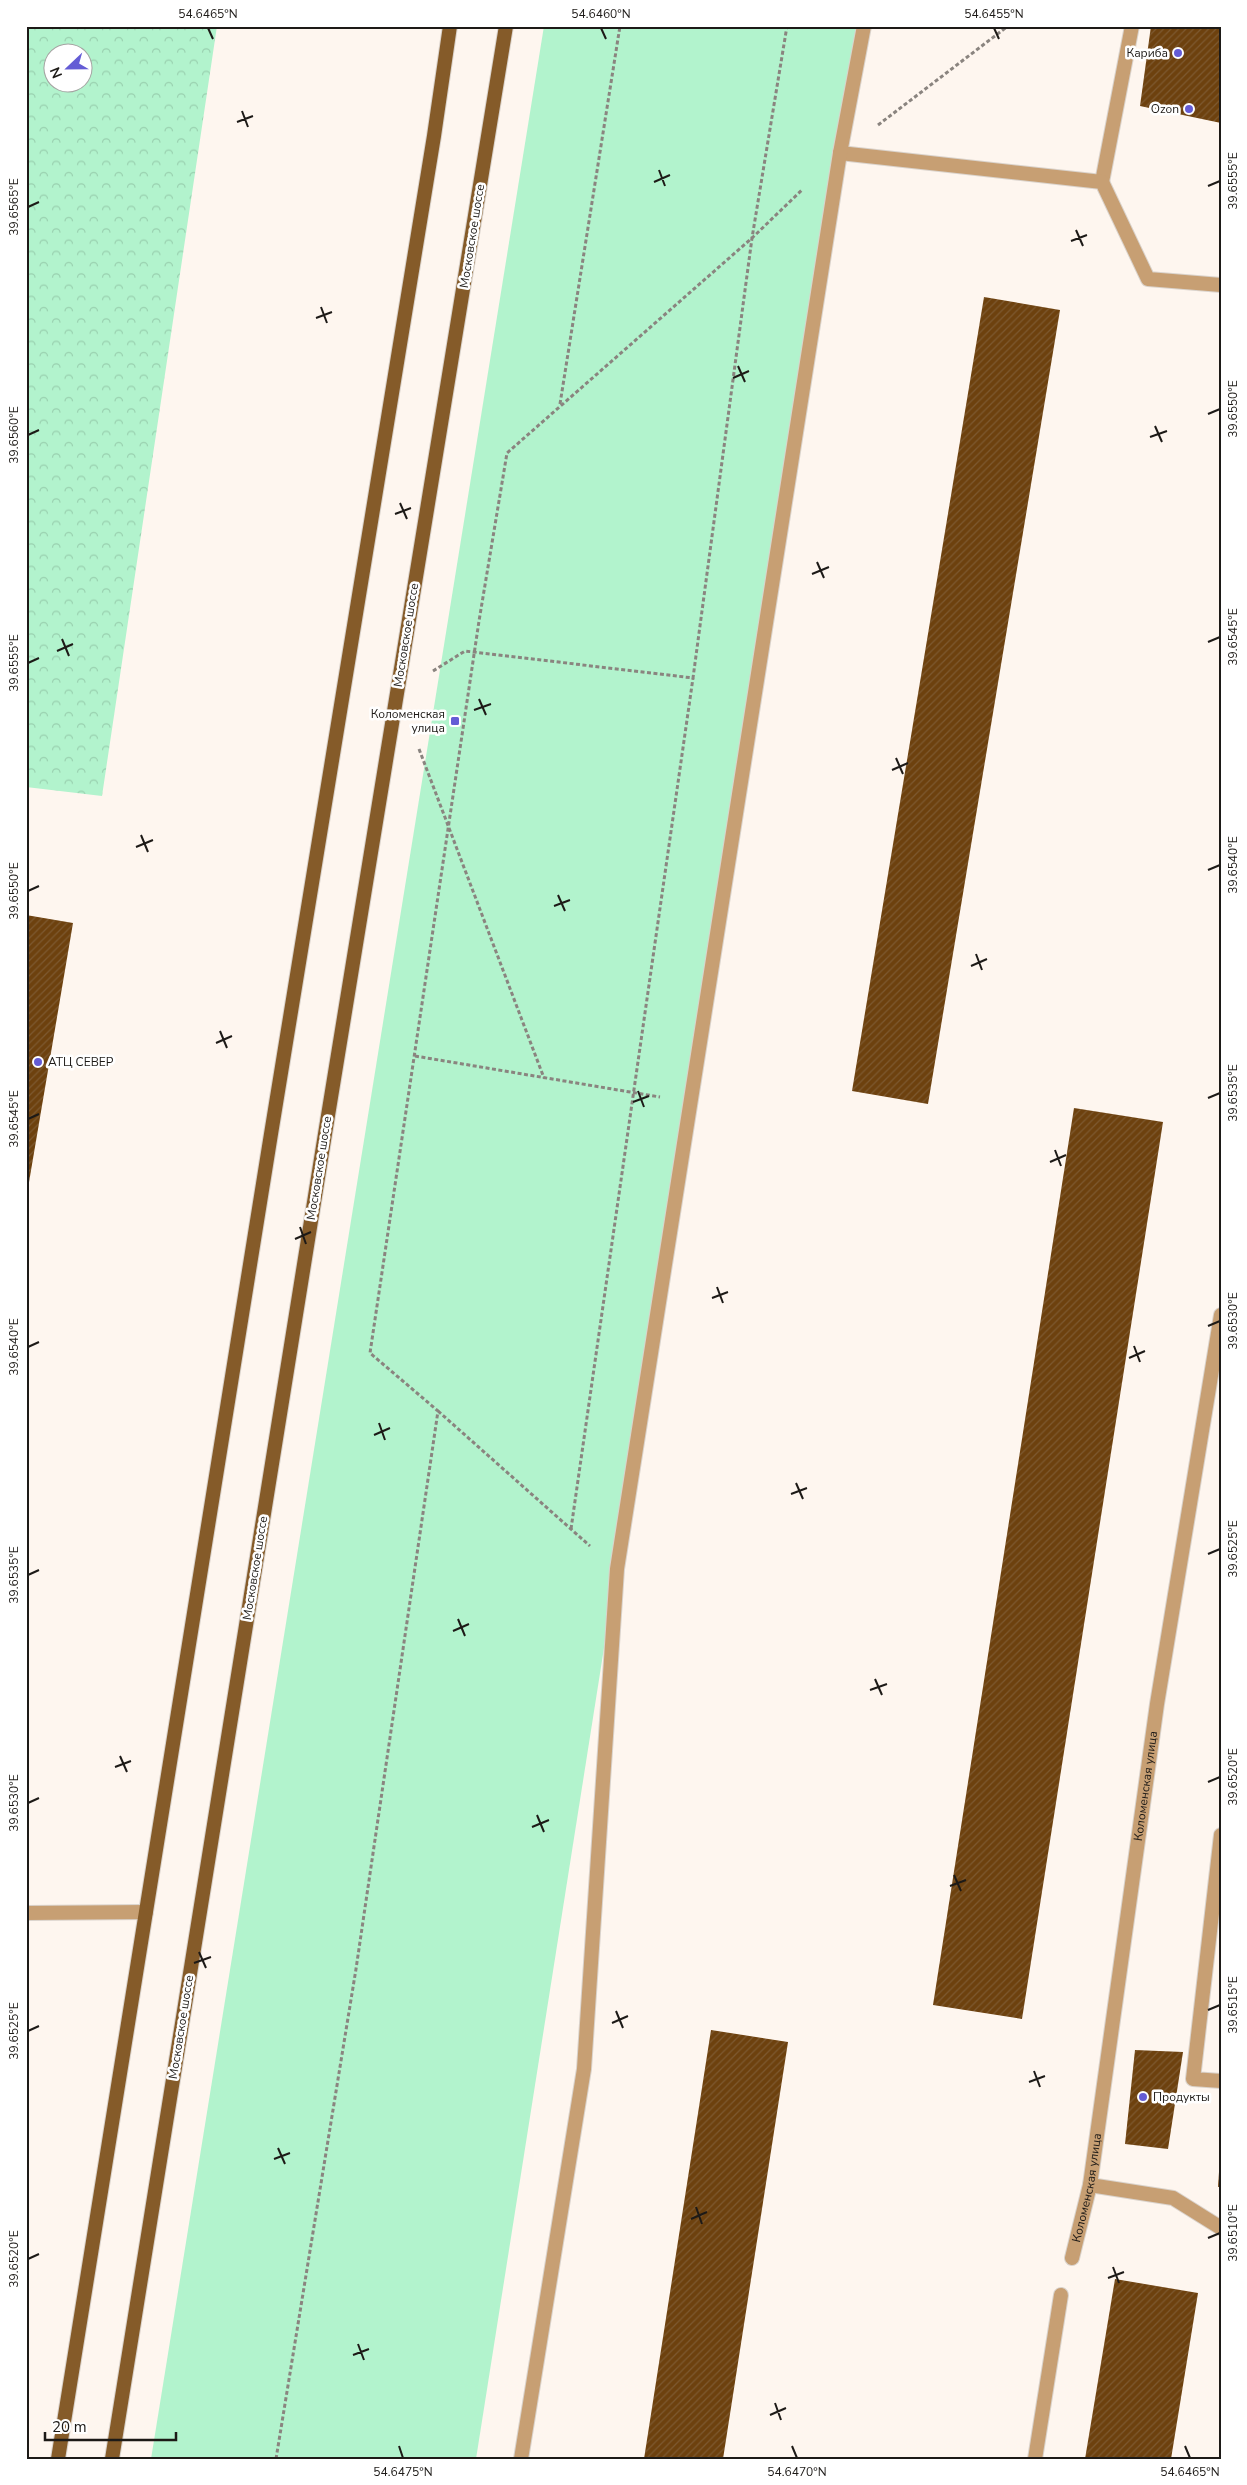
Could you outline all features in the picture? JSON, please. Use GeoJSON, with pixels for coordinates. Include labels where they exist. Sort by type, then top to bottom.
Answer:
{"type":"FeatureCollection","features":[{"type":"Feature","properties":{"kind":"main road"},"geometry":{"type":"LineString","coordinates":[[58,2459],[274,1115],[434,136],[450,26]]}},
{"type":"Feature","properties":{"kind":"main road","name":"Московское шоссе"},"geometry":{"type":"LineString","coordinates":[[112,2459],[325,1134],[506,26]]}},
{"type":"Feature","properties":{"kind":"street"},"geometry":{"type":"LineString","coordinates":[[521,2459],[584,2069],[617,1569],[840,153],[864,26]]}},
{"type":"Feature","properties":{"kind":"street"},"geometry":{"type":"LineString","coordinates":[[1132,26],[1102,182],[1148,279],[1221,285]]}},
{"type":"Feature","properties":{"kind":"street"},"geometry":{"type":"LineString","coordinates":[[840,153],[1102,182]]}},
{"type":"Feature","properties":{"kind":"street","name":"Коломенская улица"},"geometry":{"type":"LineString","coordinates":[[1072,2258],[1090,2185],[1157,1704],[1221,1315]]}},
{"type":"Feature","properties":{"kind":"street"},"geometry":{"type":"LineString","coordinates":[[1221,1835],[1193,2079],[1221,2081]]}},
{"type":"Feature","properties":{"kind":"street"},"geometry":{"type":"LineString","coordinates":[[26,1913],[146,1912]]}},
{"type":"Feature","properties":{"kind":"street"},"geometry":{"type":"LineString","coordinates":[[1090,2185],[1173,2198],[1221,2228]]}},
{"type":"Feature","properties":{"kind":"street"},"geometry":{"type":"LineString","coordinates":[[1035,2459],[1061,2295]]}},
{"type":"Feature","properties":{"kind":"path"},"geometry":{"type":"LineString","coordinates":[[559,405],[620,26]]}},
{"type":"Feature","properties":{"kind":"path"},"geometry":{"type":"LineString","coordinates":[[571,1529],[635,1093],[752,238],[787,26]]}},
{"type":"Feature","properties":{"kind":"path"},"geometry":{"type":"LineString","coordinates":[[617,1569],[370,1352],[474,653],[507,453],[559,405],[752,238],[840,153],[1008,26]]}},
{"type":"Feature","properties":{"kind":"path"},"geometry":{"type":"LineString","coordinates":[[429,673],[465,651],[693,678]]}},
{"type":"Feature","properties":{"kind":"path"},"geometry":{"type":"LineString","coordinates":[[418,746],[544,1078]]}},
{"type":"Feature","properties":{"kind":"path"},"geometry":{"type":"LineString","coordinates":[[414,1056],[690,1102]]}},
{"type":"Feature","properties":{"kind":"path"},"geometry":{"type":"LineString","coordinates":[[276,2459],[355,1979],[438,1411]]}},
{"type":"Feature","properties":{"kind":"green space"},"geometry":{"type":"Polygon","coordinates":[[[26,26],[217,26],[102,796],[26,787],[26,26]]]}},
{"type":"Feature","properties":{"kind":"green space"},"geometry":{"type":"Polygon","coordinates":[[[544,26],[860,26],[476,2459],[151,2459],[544,26]]]}},
{"type":"Feature","properties":{"kind":"building"},"geometry":{"type":"Polygon","coordinates":[[[1151,26],[1221,26],[1221,123],[1140,106],[1151,26]]]}},
{"type":"Feature","properties":{"kind":"building"},"geometry":{"type":"Polygon","coordinates":[[[984,297],[1060,310],[928,1104],[852,1091],[984,297]]]}},
{"type":"Feature","properties":{"kind":"building","name":"АТЦ СЕВЕР"},"geometry":{"type":"Polygon","coordinates":[[[26,915],[73,923],[27,1194],[26,1194],[26,915]]]}},
{"type":"Feature","properties":{"kind":"building"},"geometry":{"type":"Polygon","coordinates":[[[1074,1108],[1163,1122],[1022,2019],[933,2005],[1074,1108]]]}},
{"type":"Feature","properties":{"kind":"building"},"geometry":{"type":"Polygon","coordinates":[[[711,2030],[788,2042],[723,2459],[644,2459],[711,2030]]]}},
{"type":"Feature","properties":{"kind":"building"},"geometry":{"type":"Polygon","coordinates":[[[1135,2050],[1183,2052],[1168,2149],[1125,2144],[1135,2050]]]}},
{"type":"Feature","properties":{"kind":"building"},"geometry":{"type":"Polygon","coordinates":[[[1219,2172],[1221,2172],[1221,2187],[1218,2187],[1219,2172]]]}},
{"type":"Feature","properties":{"kind":"building"},"geometry":{"type":"Polygon","coordinates":[[[1115,2279],[1198,2293],[1171,2459],[1085,2459],[1115,2279]]]}},
{"type":"Feature","properties":{"kind":"place","name":"Кариба"},"geometry":{"type":"Point","coordinates":[1178,53]}},
{"type":"Feature","properties":{"kind":"place","name":"Ozon"},"geometry":{"type":"Point","coordinates":[1189,109]}},
{"type":"Feature","properties":{"kind":"place","name":"Коломенская улица"},"geometry":{"type":"Point","coordinates":[455,721]}},
{"type":"Feature","properties":{"kind":"place","name":"АТЦ СЕВЕР"},"geometry":{"type":"Point","coordinates":[38,1062]}},
{"type":"Feature","properties":{"kind":"place","name":"Продукты"},"geometry":{"type":"Point","coordinates":[1143,2097]}}]}
